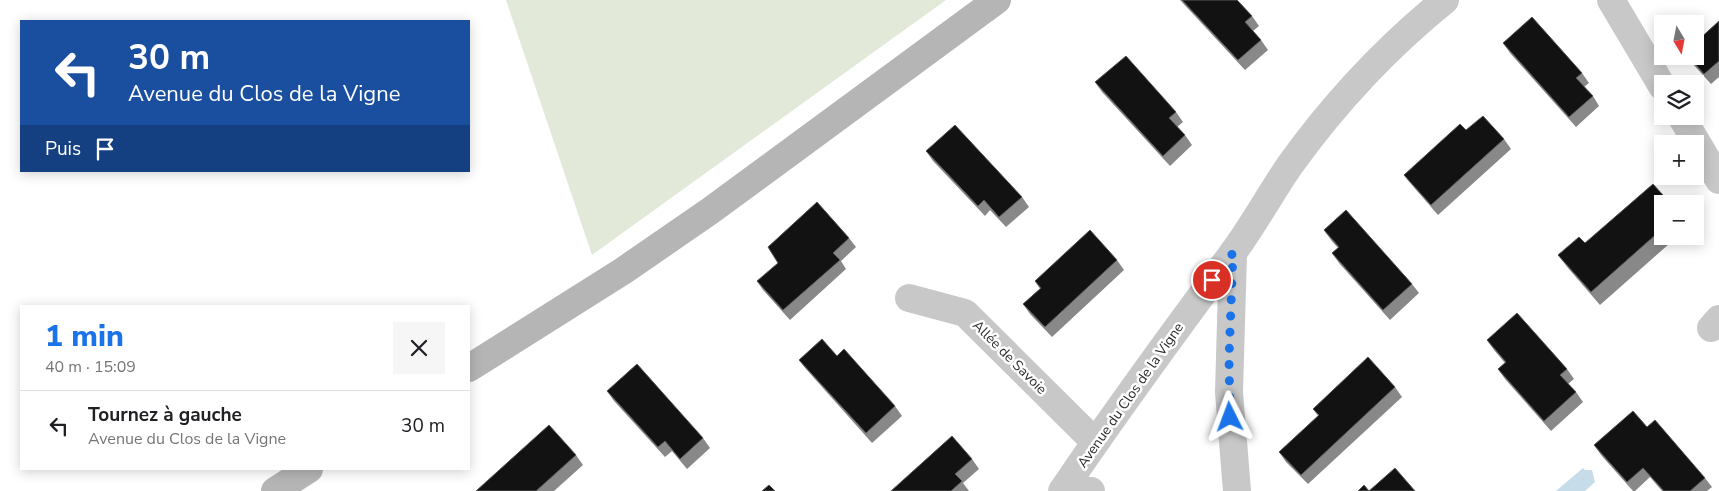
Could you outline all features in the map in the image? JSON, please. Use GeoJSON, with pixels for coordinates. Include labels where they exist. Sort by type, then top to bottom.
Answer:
{"type":"FeatureCollection","features":[{"type":"Feature","properties":{"kind":"street"},"geometry":{"type":"LineString","coordinates":[[470,367],[623,271],[710,210],[997,0]]}},
{"type":"Feature","properties":{"kind":"street","name":"Avenue du Clos de la Vigne"},"geometry":{"type":"LineString","coordinates":[[1063,490],[1095,442],[1233,253],[1290,166],[1316,132],[1372,68],[1425,16],[1445,0]]}},
{"type":"Feature","properties":{"kind":"street"},"geometry":{"type":"LineString","coordinates":[[1611,0],[1655,75]]}},
{"type":"Feature","properties":{"kind":"street"},"geometry":{"type":"LineString","coordinates":[[1686,125],[1719,180]]}},
{"type":"Feature","properties":{"kind":"street"},"geometry":{"type":"LineString","coordinates":[[1233,253],[1229,392],[1237,491]]}},
{"type":"Feature","properties":{"kind":"street","name":"Allée de Savoie"},"geometry":{"type":"LineString","coordinates":[[909,298],[965,313],[1095,442]]}},
{"type":"Feature","properties":{"kind":"street"},"geometry":{"type":"LineString","coordinates":[[275,491],[307,470]]}},
{"type":"Feature","properties":{"kind":"street","name":"Avenue du Clos de la Vigne"},"geometry":{"type":"LineString","coordinates":[[1063,490],[1091,491]]}},
{"type":"Feature","properties":{"kind":"green space"},"geometry":{"type":"Polygon","coordinates":[[[506,0],[946,0],[592,255],[506,0]]]}},
{"type":"Feature","properties":{"kind":"water"},"geometry":{"type":"Polygon","coordinates":[[[1583,468],[1585,470],[1592,470],[1595,482],[1585,491],[1556,491],[1583,468]]]}},
{"type":"Feature","properties":{"kind":"building"},"geometry":{"type":"Polygon","coordinates":[[[1182,0],[1237,0],[1252,16],[1245,22],[1261,40],[1238,60],[1182,0]]]}},
{"type":"Feature","properties":{"kind":"building"},"geometry":{"type":"Polygon","coordinates":[[[1532,17],[1582,73],[1576,78],[1593,96],[1569,117],[1503,43],[1532,17]]]}},
{"type":"Feature","properties":{"kind":"building"},"geometry":{"type":"Polygon","coordinates":[[[1719,21],[1719,61],[1704,74],[1696,65],[1704,65],[1704,35],[1719,21]]]}},
{"type":"Feature","properties":{"kind":"building"},"geometry":{"type":"Polygon","coordinates":[[[1126,56],[1176,112],[1169,118],[1185,135],[1163,156],[1095,82],[1126,56]]]}},
{"type":"Feature","properties":{"kind":"building"},"geometry":{"type":"Polygon","coordinates":[[[1483,116],[1504,139],[1431,205],[1404,175],[1460,124],[1466,130],[1483,116]]]}},
{"type":"Feature","properties":{"kind":"building"},"geometry":{"type":"Polygon","coordinates":[[[955,125],[1022,197],[999,217],[984,200],[978,206],[926,151],[955,125]]]}},
{"type":"Feature","properties":{"kind":"building"},"geometry":{"type":"Polygon","coordinates":[[[1653,184],[1663,195],[1654,195],[1654,236],[1591,292],[1558,255],[1579,237],[1585,243],[1653,184]]]}},
{"type":"Feature","properties":{"kind":"building"},"geometry":{"type":"Polygon","coordinates":[[[817,202],[849,238],[833,253],[840,260],[783,310],[757,281],[778,263],[768,247],[817,202]]]}},
{"type":"Feature","properties":{"kind":"building"},"geometry":{"type":"Polygon","coordinates":[[[1346,210],[1412,284],[1383,310],[1332,253],[1339,247],[1324,230],[1346,210]]]}},
{"type":"Feature","properties":{"kind":"building"},"geometry":{"type":"Polygon","coordinates":[[[1090,230],[1117,260],[1045,327],[1023,304],[1041,288],[1035,281],[1090,230]]]}},
{"type":"Feature","properties":{"kind":"building"},"geometry":{"type":"Polygon","coordinates":[[[1517,313],[1567,369],[1560,375],[1576,392],[1544,421],[1498,369],[1506,362],[1487,340],[1517,313]]]}},
{"type":"Feature","properties":{"kind":"building"},"geometry":{"type":"Polygon","coordinates":[[[822,339],[837,356],[844,349],[895,406],[866,433],[799,360],[822,339]]]}},
{"type":"Feature","properties":{"kind":"building"},"geometry":{"type":"Polygon","coordinates":[[[1368,357],[1395,387],[1301,475],[1279,452],[1319,415],[1313,409],[1368,357]]]}},
{"type":"Feature","properties":{"kind":"building"},"geometry":{"type":"Polygon","coordinates":[[[637,364],[703,438],[680,459],[665,441],[658,447],[607,391],[637,364]]]}},
{"type":"Feature","properties":{"kind":"building"},"geometry":{"type":"Polygon","coordinates":[[[1633,411],[1647,427],[1655,420],[1705,478],[1690,491],[1664,491],[1643,468],[1627,482],[1594,445],[1633,411]]]}},
{"type":"Feature","properties":{"kind":"building"},"geometry":{"type":"Polygon","coordinates":[[[549,425],[576,455],[536,491],[476,491],[549,425]]]}},
{"type":"Feature","properties":{"kind":"building"},"geometry":{"type":"Polygon","coordinates":[[[952,436],[972,459],[955,474],[962,481],[951,491],[891,491],[952,436]]]}},
{"type":"Feature","properties":{"kind":"building"},"geometry":{"type":"Polygon","coordinates":[[[1395,468],[1415,491],[1369,491],[1395,468]]]}},
{"type":"Feature","properties":{"kind":"building"},"geometry":{"type":"Polygon","coordinates":[[[769,485],[775,491],[762,491],[769,485]]]}},
{"type":"Feature","properties":{"kind":"building"},"geometry":{"type":"Polygon","coordinates":[[[1364,485],[1369,491],[1358,491],[1364,485]]]}},
{"type":"Feature","properties":{"kind":"route"},"geometry":{"type":"LineString","coordinates":[[1212,280],[1233,253],[1229,358],[1230,417]]}}]}
